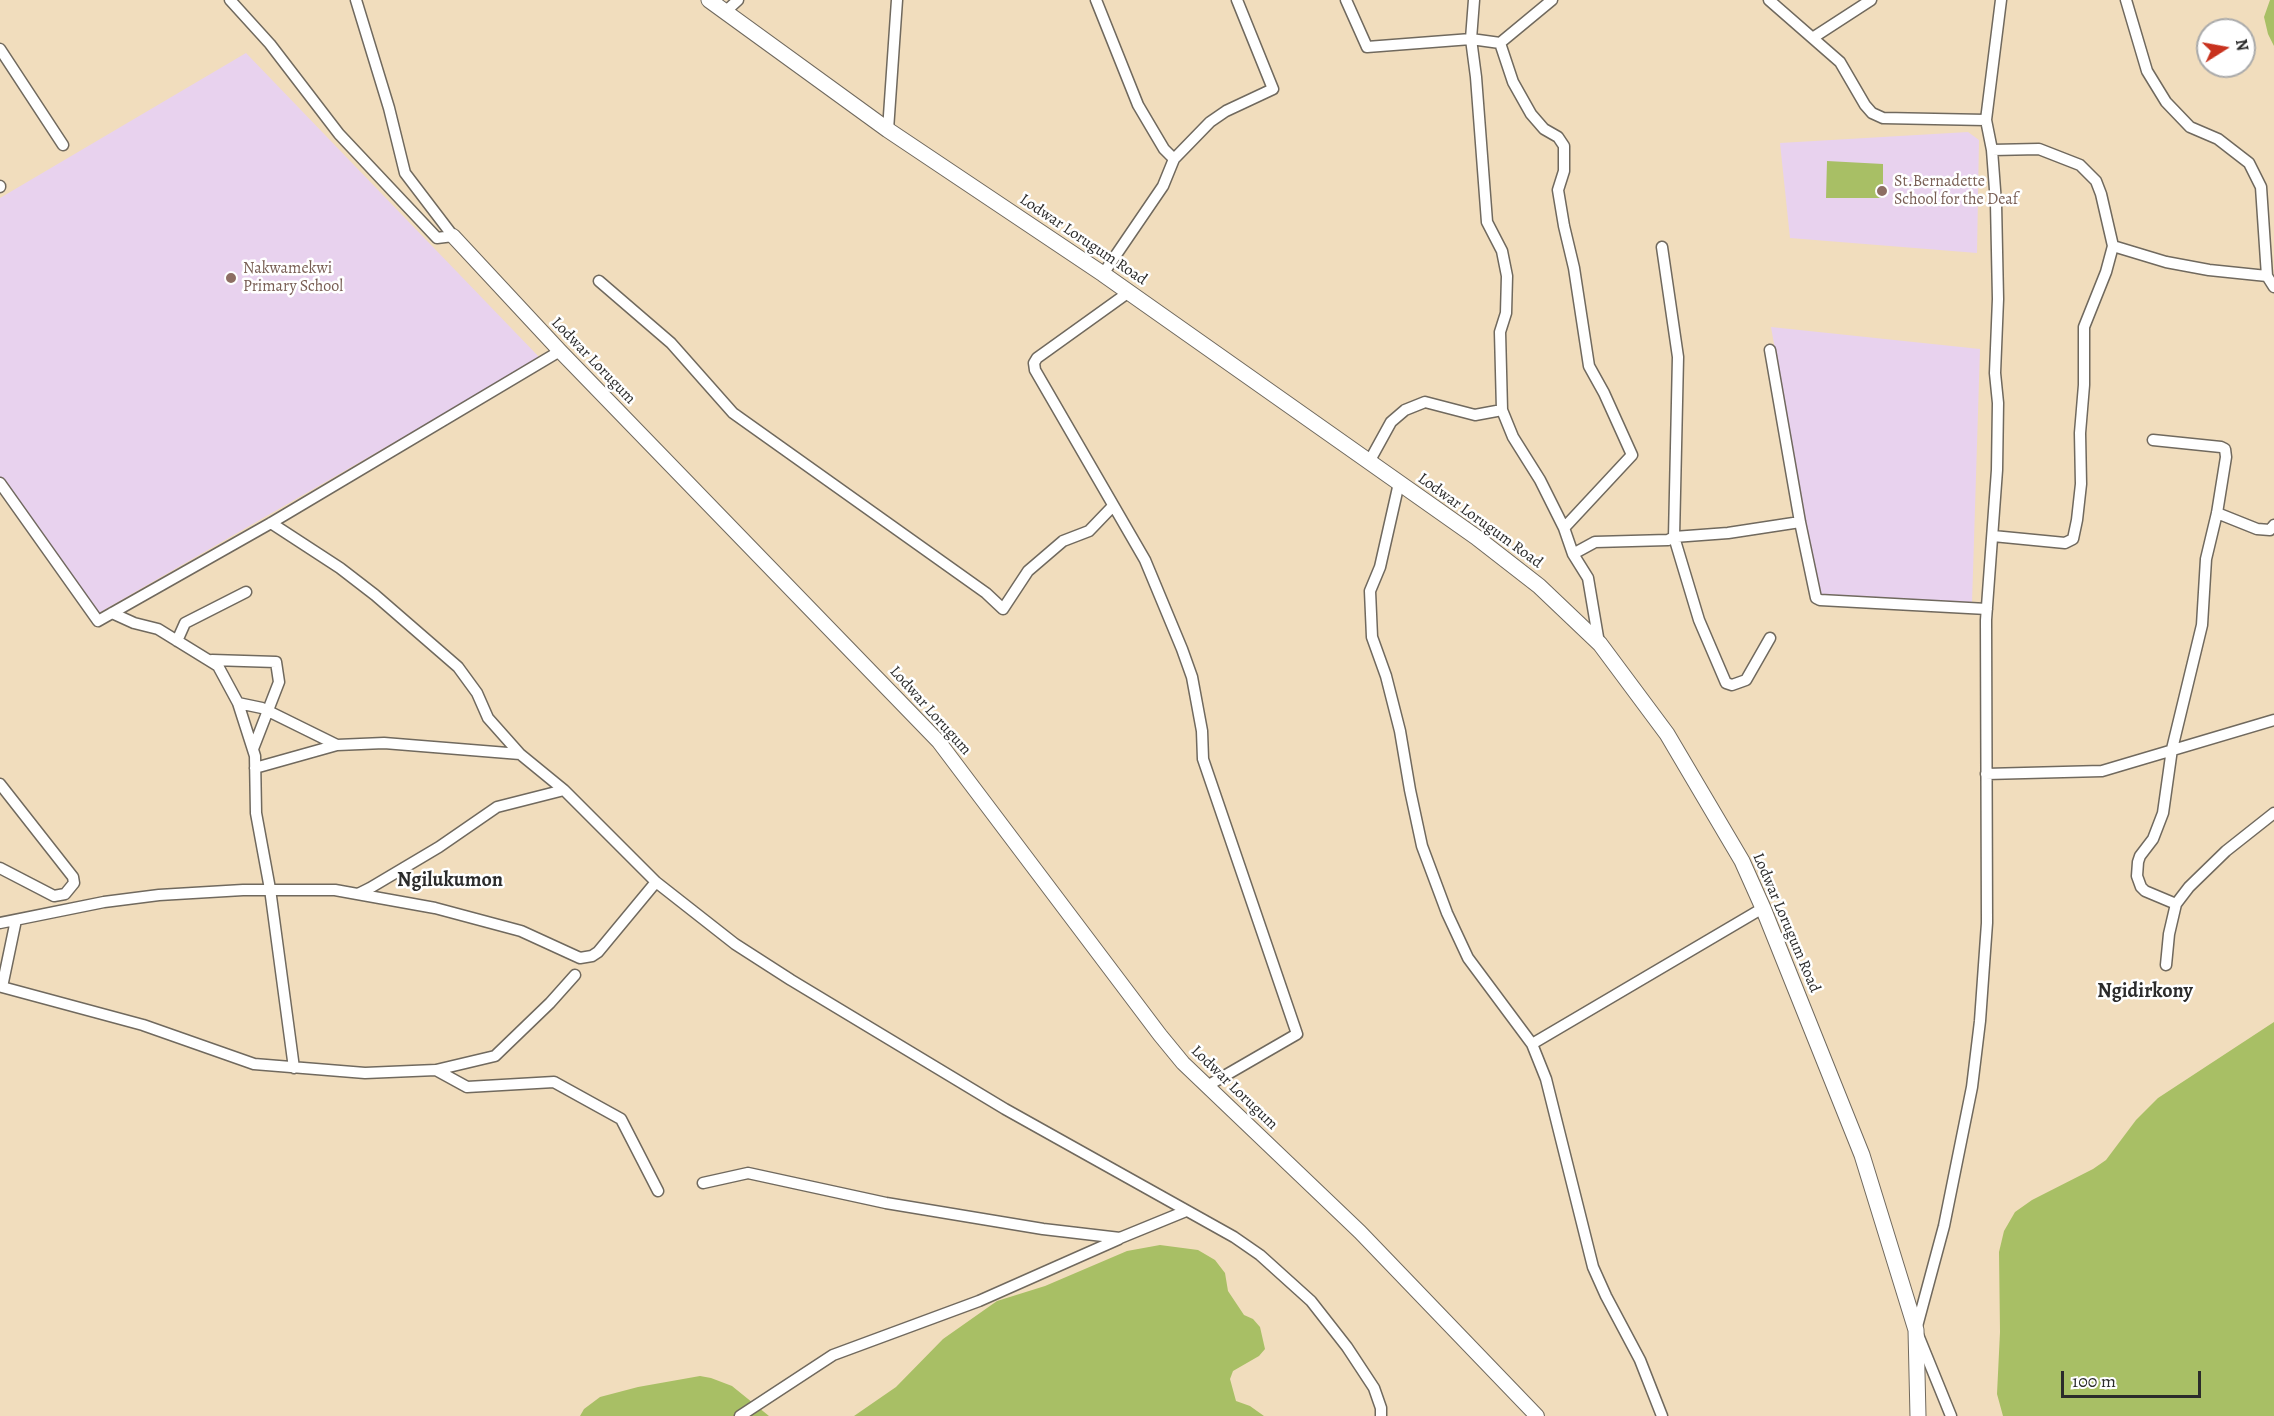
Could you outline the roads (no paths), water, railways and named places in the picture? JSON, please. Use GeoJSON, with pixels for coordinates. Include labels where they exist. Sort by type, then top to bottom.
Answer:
{"type":"FeatureCollection","features":[{"type":"Feature","properties":{"kind":"main road","name":"Lodwar Lorugum Road"},"geometry":{"type":"LineString","coordinates":[[709,0],[888,130],[1130,292],[1476,537],[1539,586],[1600,644],[1667,734],[1742,861],[1763,908],[1862,1155],[1916,1330],[1918,1416]]}},
{"type":"Feature","properties":{"kind":"street"},"geometry":{"type":"LineString","coordinates":[[230,0],[270,44],[339,134],[437,238],[453,236]]}},
{"type":"Feature","properties":{"kind":"street","name":"Lodwar Lorugum"},"geometry":{"type":"LineString","coordinates":[[356,0],[389,108],[405,173],[453,236],[560,351],[905,704],[939,742],[1160,1035],[1207,1086],[1352,1224],[1537,1416]]}},
{"type":"Feature","properties":{"kind":"street"},"geometry":{"type":"LineString","coordinates":[[725,12],[738,0]]}},
{"type":"Feature","properties":{"kind":"street"},"geometry":{"type":"LineString","coordinates":[[888,130],[897,0]]}},
{"type":"Feature","properties":{"kind":"street"},"geometry":{"type":"LineString","coordinates":[[1096,0],[1138,105],[1164,149],[1174,159]]}},
{"type":"Feature","properties":{"kind":"street"},"geometry":{"type":"LineString","coordinates":[[1103,274],[1163,186],[1174,159],[1210,122],[1226,111],[1273,88],[1238,0]]}},
{"type":"Feature","properties":{"kind":"street"},"geometry":{"type":"LineString","coordinates":[[1346,0],[1367,47],[1471,39],[1500,44]]}},
{"type":"Feature","properties":{"kind":"street"},"geometry":{"type":"LineString","coordinates":[[1474,0],[1471,39],[1487,222],[1502,251],[1507,276],[1506,313],[1500,332],[1502,410],[1523,455],[1540,480],[1564,528],[1573,555],[1588,578],[1600,644]]}},
{"type":"Feature","properties":{"kind":"street"},"geometry":{"type":"LineString","coordinates":[[1500,44],[1552,0]]}},
{"type":"Feature","properties":{"kind":"street"},"geometry":{"type":"LineString","coordinates":[[1769,0],[1840,62],[1872,113],[1883,118],[1986,120]]}},
{"type":"Feature","properties":{"kind":"street"},"geometry":{"type":"LineString","coordinates":[[1814,37],[1871,0]]}},
{"type":"Feature","properties":{"kind":"street"},"geometry":{"type":"LineString","coordinates":[[1951,1416],[1916,1330],[1944,1226],[1972,1087],[1980,1022],[1987,923],[1987,609],[1997,461],[1998,403],[1995,373],[1998,299],[1996,203],[1992,150],[1986,120],[2001,0]]}},
{"type":"Feature","properties":{"kind":"street"},"geometry":{"type":"LineString","coordinates":[[2126,0],[2147,71],[2166,102],[2190,127],[2218,139],[2249,163],[2261,187],[2267,276],[2274,287]]}},
{"type":"Feature","properties":{"kind":"street"},"geometry":{"type":"LineString","coordinates":[[1500,44],[1513,82],[1531,114],[1544,129],[1558,137],[1563,146],[1564,171],[1558,190],[1574,268],[1589,366],[1632,455],[1564,528]]}},
{"type":"Feature","properties":{"kind":"street"},"geometry":{"type":"LineString","coordinates":[[0,50],[63,144]]}},
{"type":"Feature","properties":{"kind":"street"},"geometry":{"type":"LineString","coordinates":[[1992,150],[2039,149],[2065,157],[2080,165],[2096,182],[2102,194],[2113,246],[2106,272],[2084,327],[2084,385],[2080,433],[2081,484],[2075,534],[2065,543],[1993,536]]}},
{"type":"Feature","properties":{"kind":"street"},"geometry":{"type":"LineString","coordinates":[[2113,246],[2166,262],[2209,270],[2267,276]]}},
{"type":"Feature","properties":{"kind":"street"},"geometry":{"type":"LineString","coordinates":[[1662,247],[1678,357],[1674,537],[1699,620],[1726,683],[1732,685],[1746,680],[1770,638]]}},
{"type":"Feature","properties":{"kind":"street"},"geometry":{"type":"LineString","coordinates":[[599,281],[671,343],[733,413],[986,593],[1003,609],[1028,571],[1063,541],[1089,531],[1113,506]]}},
{"type":"Feature","properties":{"kind":"street"},"geometry":{"type":"LineString","coordinates":[[1130,292],[1037,358],[1034,363],[1035,370],[1145,560],[1182,649],[1192,677],[1202,731],[1203,759],[1297,1034],[1207,1086]]}},
{"type":"Feature","properties":{"kind":"street"},"geometry":{"type":"LineString","coordinates":[[1770,350],[1800,522],[1816,598],[1987,609]]}},
{"type":"Feature","properties":{"kind":"street"},"geometry":{"type":"LineString","coordinates":[[0,483],[98,621],[271,523],[560,351]]}},
{"type":"Feature","properties":{"kind":"street"},"geometry":{"type":"LineString","coordinates":[[1369,462],[1391,422],[1405,410],[1425,402],[1475,416],[1502,410]]}},
{"type":"Feature","properties":{"kind":"street"},"geometry":{"type":"LineString","coordinates":[[2153,440],[2222,447],[2225,449],[2226,457],[2217,513],[2206,559],[2202,625],[2172,749],[2163,813],[2153,839],[2140,856],[2137,876],[2145,891],[2176,904]]}},
{"type":"Feature","properties":{"kind":"street"},"geometry":{"type":"LineString","coordinates":[[1399,483],[1380,567],[1370,591],[1372,637],[1386,676],[1400,731],[1422,846],[1447,913],[1468,958],[1532,1044],[1546,1079],[1593,1267],[1641,1360],[1662,1416]]}},
{"type":"Feature","properties":{"kind":"street"},"geometry":{"type":"LineString","coordinates":[[2217,513],[2257,529],[2270,530],[2274,525]]}},
{"type":"Feature","properties":{"kind":"street"},"geometry":{"type":"LineString","coordinates":[[1573,555],[1595,542],[1668,540],[1674,537],[1728,533],[1800,522]]}},
{"type":"Feature","properties":{"kind":"street"},"geometry":{"type":"LineString","coordinates":[[271,523],[340,568],[375,595],[458,667],[477,693],[488,718],[520,754],[564,790],[656,882],[735,944],[1005,1109],[1243,1243],[1278,1270],[1311,1301],[1347,1347],[1374,1388],[1381,1408],[1381,1416]]}},
{"type":"Feature","properties":{"kind":"street"},"geometry":{"type":"LineString","coordinates":[[177,641],[185,623],[246,592]]}},
{"type":"Feature","properties":{"kind":"street"},"geometry":{"type":"LineString","coordinates":[[112,613],[134,623],[158,629],[210,660],[218,666],[238,703],[253,749],[256,813],[270,889],[294,1068]]}},
{"type":"Feature","properties":{"kind":"street"},"geometry":{"type":"LineString","coordinates":[[210,660],[276,662],[279,682],[253,749]]}},
{"type":"Feature","properties":{"kind":"street"},"geometry":{"type":"LineString","coordinates":[[238,703],[268,711],[337,745]]}},
{"type":"Feature","properties":{"kind":"street"},"geometry":{"type":"LineString","coordinates":[[1986,774],[2102,771],[2274,720]]}},
{"type":"Feature","properties":{"kind":"street"},"geometry":{"type":"LineString","coordinates":[[255,768],[337,745],[384,743],[520,754]]}},
{"type":"Feature","properties":{"kind":"street"},"geometry":{"type":"LineString","coordinates":[[0,784],[73,877],[74,883],[68,892],[54,896],[0,868]]}},
{"type":"Feature","properties":{"kind":"street"},"geometry":{"type":"LineString","coordinates":[[358,894],[439,846],[497,807],[564,790]]}},
{"type":"Feature","properties":{"kind":"street"},"geometry":{"type":"LineString","coordinates":[[2166,965],[2176,904],[2226,851],[2274,813]]}},
{"type":"Feature","properties":{"kind":"street"},"geometry":{"type":"LineString","coordinates":[[0,923],[104,902],[148,897],[270,889],[335,890],[435,908],[521,931],[580,958],[592,956],[598,952],[656,882]]}},
{"type":"Feature","properties":{"kind":"street"},"geometry":{"type":"LineString","coordinates":[[1532,1044],[1763,908]]}},
{"type":"Feature","properties":{"kind":"street"},"geometry":{"type":"LineString","coordinates":[[16,920],[2,987],[143,1025],[254,1064],[294,1068],[365,1074],[436,1070],[495,1056],[550,1004],[575,975]]}},
{"type":"Feature","properties":{"kind":"street"},"geometry":{"type":"LineString","coordinates":[[436,1070],[467,1088],[554,1082],[621,1119],[658,1191]]}},
{"type":"Feature","properties":{"kind":"street"},"geometry":{"type":"LineString","coordinates":[[703,1184],[748,1173],[886,1203],[1043,1229],[1120,1238]]}},
{"type":"Feature","properties":{"kind":"street"},"geometry":{"type":"LineString","coordinates":[[740,1416],[833,1355],[979,1301],[1186,1211]]}},
{"type":"Feature","properties":{"kind":"place","name":"St.Bernadette School for the Deaf"},"geometry":{"type":"Point","coordinates":[1882,191]}},
{"type":"Feature","properties":{"kind":"place","name":"Nakwamekwi Primary School"},"geometry":{"type":"Point","coordinates":[231,278]}},
{"type":"Feature","properties":{"kind":"district","name":"Ngilukumon"},"geometry":{"type":"Point","coordinates":[450,881]}},
{"type":"Feature","properties":{"kind":"district","name":"Ngidirkony"},"geometry":{"type":"Point","coordinates":[2145,992]}}]}
